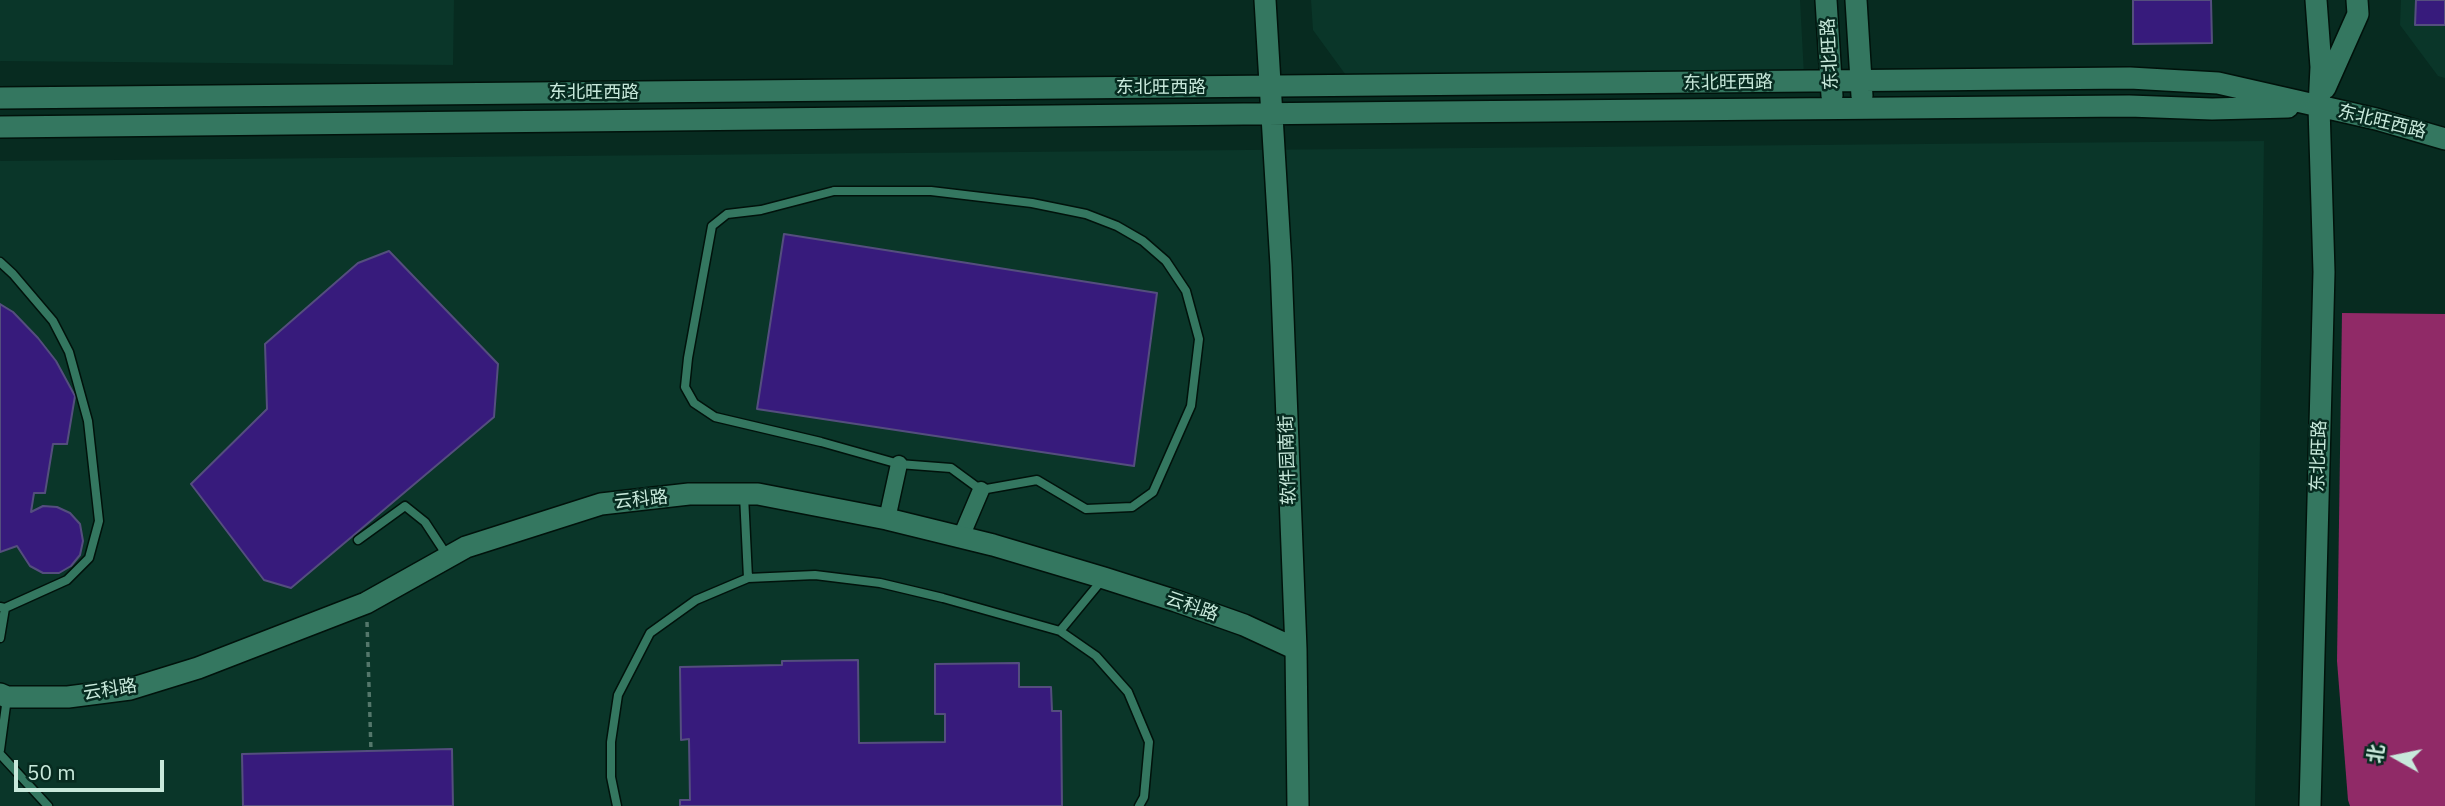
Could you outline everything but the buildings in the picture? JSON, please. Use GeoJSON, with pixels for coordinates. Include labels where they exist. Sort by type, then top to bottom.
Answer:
{"type":"FeatureCollection","features":[{"type":"Feature","properties":{"kind":"street","name":"软件园南街"},"geometry":{"type":"LineString","coordinates":[[1265,0],[1273,114],[1296,649],[1298,806]]}},
{"type":"Feature","properties":{"kind":"street","name":"东北旺路"},"geometry":{"type":"LineString","coordinates":[[1826,0],[1833,109]]}},
{"type":"Feature","properties":{"kind":"street","name":"东北旺路"},"geometry":{"type":"LineString","coordinates":[[1856,0],[1863,108]]}},
{"type":"Feature","properties":{"kind":"street","name":"东北旺路"},"geometry":{"type":"LineString","coordinates":[[2310,806],[2324,272],[2319,107],[2321,67],[2316,0]]}},
{"type":"Feature","properties":{"kind":"street","name":"东北旺路"},"geometry":{"type":"LineString","coordinates":[[2319,107],[2358,13],[2357,0]]}},
{"type":"Feature","properties":{"kind":"street","name":"东北旺西路"},"geometry":{"type":"LineString","coordinates":[[0,98],[2130,78],[2218,83],[2376,119],[2445,139]]}},
{"type":"Feature","properties":{"kind":"street","name":"东北旺西路"},"geometry":{"type":"LineString","coordinates":[[0,127],[1863,108],[2319,107]]}},
{"type":"Feature","properties":{"kind":"street"},"geometry":{"type":"LineString","coordinates":[[887,519],[899,464]]}},
{"type":"Feature","properties":{"kind":"street"},"geometry":{"type":"LineString","coordinates":[[961,537],[981,490]]}},
{"type":"Feature","properties":{"kind":"street","name":"云科路"},"geometry":{"type":"LineString","coordinates":[[4,695],[68,697],[130,689],[198,668],[366,603],[478,543],[601,504],[689,494],[758,494],[887,519],[961,537],[1104,578],[1244,625],[1296,649]]}},
{"type":"Feature","properties":{"kind":"lane"},"geometry":{"type":"LineString","coordinates":[[834,191],[931,191],[1032,202],[1086,214],[1117,226],[1143,241],[1166,261],[1186,291],[1199,339],[1191,406],[1153,492],[1132,507],[1086,509],[1037,480],[981,490],[951,468],[899,464],[715,417],[694,403],[685,387],[712,226],[727,214],[761,210],[834,191]]}},
{"type":"Feature","properties":{"kind":"lane"},"geometry":{"type":"LineString","coordinates":[[0,262],[53,321],[69,352],[88,421],[99,521],[89,558],[67,580],[2,607],[0,638]]}},
{"type":"Feature","properties":{"kind":"lane"},"geometry":{"type":"LineString","coordinates":[[744,494],[748,578]]}},
{"type":"Feature","properties":{"kind":"lane"},"geometry":{"type":"LineString","coordinates":[[358,540],[405,506],[425,522],[449,557]]}},
{"type":"Feature","properties":{"kind":"lane"},"geometry":{"type":"LineString","coordinates":[[617,806],[611,777],[611,742],[618,695],[650,633],[696,600],[748,578],[814,575],[880,583],[1060,631],[1096,656],[1128,692],[1149,742],[1144,797],[1139,806]]}},
{"type":"Feature","properties":{"kind":"lane"},"geometry":{"type":"LineString","coordinates":[[1060,631],[1104,578]]}},
{"type":"Feature","properties":{"kind":"lane"},"geometry":{"type":"LineString","coordinates":[[4,695],[0,752],[48,806]]}},
{"type":"Feature","properties":{"kind":"path"},"geometry":{"type":"LineString","coordinates":[[366,603],[371,751]]}},
{"type":"Feature","properties":{"kind":"shaded area"},"geometry":{"type":"Polygon","coordinates":[[[0,0],[454,0],[453,65],[0,61],[0,0]]]}},
{"type":"Feature","properties":{"kind":"shaded area"},"geometry":{"type":"Polygon","coordinates":[[[1311,0],[1800,0],[1804,75],[1348,78],[1313,30],[1311,0]]]}},
{"type":"Feature","properties":{"kind":"shaded area"},"geometry":{"type":"Polygon","coordinates":[[[2401,0],[2445,0],[2445,78],[2438,76],[2400,25],[2401,0]]]}},
{"type":"Feature","properties":{"kind":"shaded area"},"geometry":{"type":"Polygon","coordinates":[[[2264,141],[2255,806],[0,806],[0,161],[2264,141]]]}},
{"type":"Feature","properties":{"kind":"shaded area"},"geometry":{"type":"Polygon","coordinates":[[[2342,313],[2445,314],[2445,806],[2350,806],[2348,800],[2337,661],[2342,313]]]}}]}
